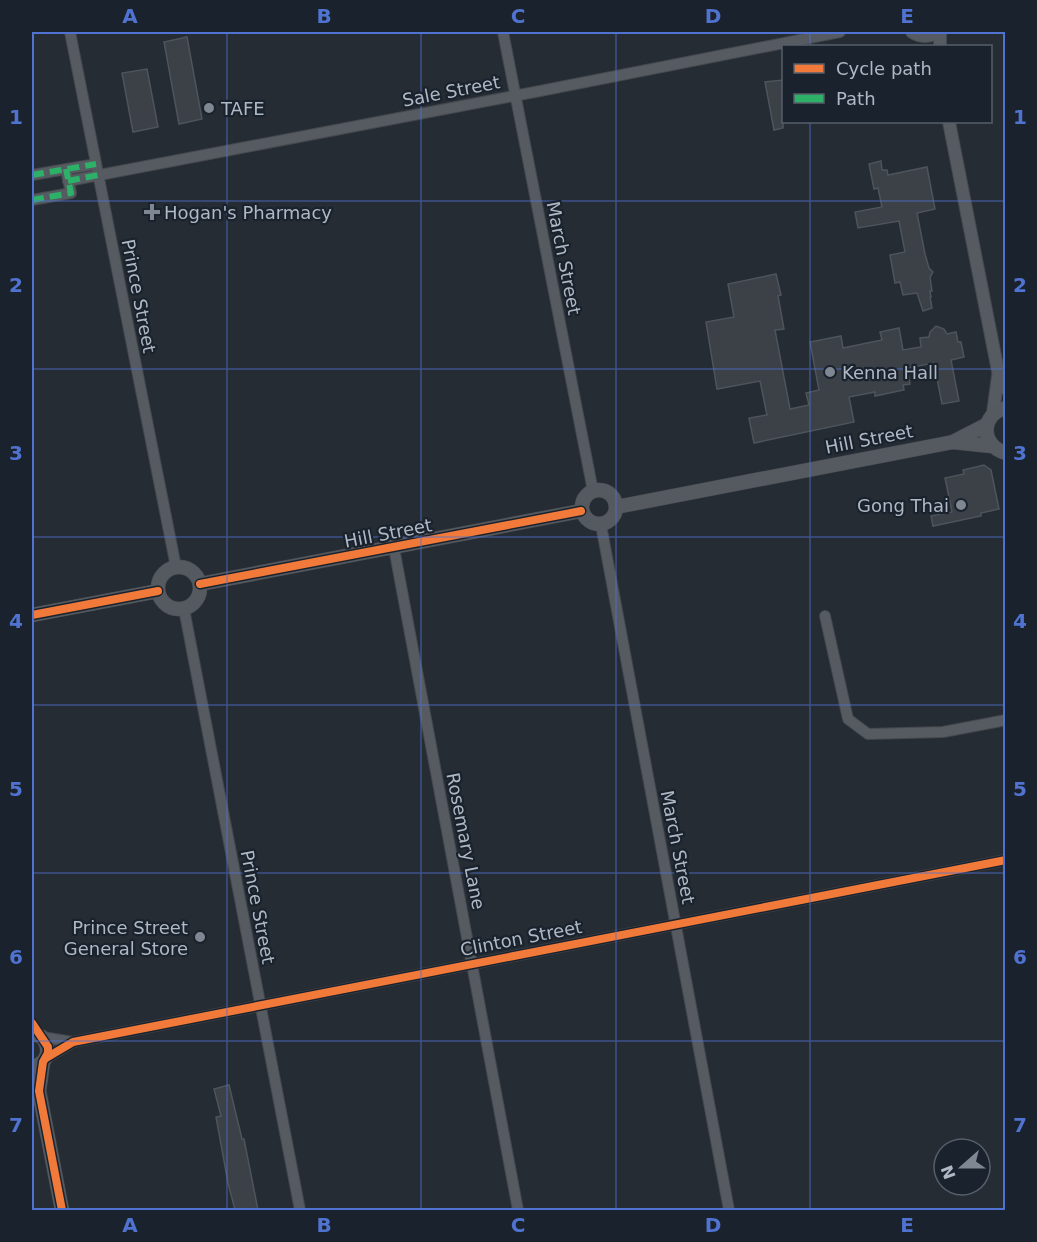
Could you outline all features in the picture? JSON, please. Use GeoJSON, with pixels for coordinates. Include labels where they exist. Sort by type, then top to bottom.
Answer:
{"type":"FeatureCollection","features":[{"type":"Feature","properties":{"kind":"main road"},"geometry":{"type":"LineString","coordinates":[[995,415],[987,440],[991,446],[1005,454]]}},
{"type":"Feature","properties":{"kind":"main road","name":"Hill Street"},"geometry":{"type":"LineString","coordinates":[[953,442],[995,415]]}},
{"type":"Feature","properties":{"kind":"main road","name":"Hill Street"},"geometry":{"type":"LineString","coordinates":[[616,507],[953,442],[991,446]]}},
{"type":"Feature","properties":{"kind":"main road"},"geometry":{"type":"LineString","coordinates":[[593,491],[606,492],[615,500],[616,507],[612,519],[600,525],[588,522],[582,511],[584,499],[593,491]]}},
{"type":"Feature","properties":{"kind":"main road","name":"Hill Street"},"geometry":{"type":"LineString","coordinates":[[200,584],[582,511]]}},
{"type":"Feature","properties":{"kind":"main road"},"geometry":{"type":"LineString","coordinates":[[176,567],[184,567],[192,571],[200,584],[197,600],[184,609],[167,606],[161,600],[158,591],[158,583],[162,575],[176,567]]}},
{"type":"Feature","properties":{"kind":"main road"},"geometry":{"type":"LineString","coordinates":[[32,615],[158,591]]}},
{"type":"Feature","properties":{"kind":"main road"},"geometry":{"type":"LineString","coordinates":[[36,1032],[48,1047],[40,1062],[39,1091],[62,1210]]}},
{"type":"Feature","properties":{"kind":"main road"},"geometry":{"type":"LineString","coordinates":[[32,1078],[39,1091]]}},
{"type":"Feature","properties":{"kind":"street","name":"Prince Street"},"geometry":{"type":"LineString","coordinates":[[70,32],[176,567]]}},
{"type":"Feature","properties":{"kind":"street","name":"March Street"},"geometry":{"type":"LineString","coordinates":[[503,32],[593,491]]}},
{"type":"Feature","properties":{"kind":"street","name":"Sale Street"},"geometry":{"type":"LineString","coordinates":[[32,175],[66,169],[97,169],[516,96],[840,32]]}},
{"type":"Feature","properties":{"kind":"street"},"geometry":{"type":"LineString","coordinates":[[920,38],[940,32]]}},
{"type":"Feature","properties":{"kind":"street"},"geometry":{"type":"LineString","coordinates":[[950,123],[998,371],[1005,389]]}},
{"type":"Feature","properties":{"kind":"street"},"geometry":{"type":"LineString","coordinates":[[32,200],[71,193],[66,169]]}},
{"type":"Feature","properties":{"kind":"street","name":"Sale Street"},"geometry":{"type":"LineString","coordinates":[[69,181],[97,169]]}},
{"type":"Feature","properties":{"kind":"street"},"geometry":{"type":"LineString","coordinates":[[995,415],[998,371]]}},
{"type":"Feature","properties":{"kind":"street","name":"March Street"},"geometry":{"type":"LineString","coordinates":[[600,525],[729,1210]]}},
{"type":"Feature","properties":{"kind":"street","name":"Rosemary Lane"},"geometry":{"type":"LineString","coordinates":[[394,548],[518,1210]]}},
{"type":"Feature","properties":{"kind":"street","name":"Prince Street"},"geometry":{"type":"LineString","coordinates":[[184,609],[300,1210]]}},
{"type":"Feature","properties":{"kind":"street"},"geometry":{"type":"LineString","coordinates":[[825,616],[848,718],[868,734],[943,732],[1005,720]]}},
{"type":"Feature","properties":{"kind":"street","name":"Clinton Street"},"geometry":{"type":"LineString","coordinates":[[40,1062],[73,1042],[1005,860]]}},
{"type":"Feature","properties":{"kind":"street","name":"Clinton Street"},"geometry":{"type":"LineString","coordinates":[[36,1032],[73,1042]]}},
{"type":"Feature","properties":{"kind":"building"},"geometry":{"type":"Polygon","coordinates":[[[187,37],[202,119],[179,124],[164,42],[187,37]]]}},
{"type":"Feature","properties":{"kind":"building"},"geometry":{"type":"Polygon","coordinates":[[[147,69],[158,127],[133,132],[122,73],[147,69]]]}},
{"type":"Feature","properties":{"kind":"building"},"geometry":{"type":"Polygon","coordinates":[[[782,80],[783,128],[774,130],[765,82],[782,80]]]}},
{"type":"Feature","properties":{"kind":"building"},"geometry":{"type":"Polygon","coordinates":[[[881,161],[882,170],[887,170],[888,175],[927,167],[935,209],[917,213],[925,254],[929,268],[933,272],[930,277],[932,308],[923,311],[917,293],[903,295],[900,282],[895,283],[890,255],[905,252],[899,221],[858,228],[855,212],[882,207],[878,188],[874,189],[869,164],[881,161]]]}},
{"type":"Feature","properties":{"kind":"building"},"geometry":{"type":"Polygon","coordinates":[[[776,274],[781,295],[778,296],[784,329],[775,330],[790,409],[809,405],[806,393],[819,390],[810,342],[841,336],[843,348],[882,340],[880,332],[899,328],[903,350],[921,347],[920,338],[929,337],[930,332],[936,326],[944,329],[947,334],[956,332],[958,342],[961,342],[964,357],[951,360],[959,401],[942,404],[934,363],[907,368],[910,384],[903,385],[904,390],[875,396],[875,392],[849,397],[854,422],[754,443],[749,418],[767,415],[760,381],[717,389],[706,322],[734,317],[728,284],[776,274]]]}},
{"type":"Feature","properties":{"kind":"building"},"geometry":{"type":"Polygon","coordinates":[[[984,465],[991,470],[999,509],[981,513],[981,516],[933,526],[931,516],[952,512],[945,478],[964,474],[963,470],[984,465]]]}},
{"type":"Feature","properties":{"kind":"building"},"geometry":{"type":"Polygon","coordinates":[[[229,1085],[242,1139],[244,1139],[258,1210],[235,1210],[228,1183],[216,1117],[221,1116],[214,1089],[229,1085]]]}},
{"type":"Feature","properties":{"kind":"marked path"},"geometry":{"type":"LineString","coordinates":[[32,175],[96,164]]}},
{"type":"Feature","properties":{"kind":"marked path"},"geometry":{"type":"LineString","coordinates":[[32,200],[71,193],[66,169]]}},
{"type":"Feature","properties":{"kind":"marked path"},"geometry":{"type":"LineString","coordinates":[[68,181],[98,175]]}},
{"type":"Feature","properties":{"kind":"cycle path"},"geometry":{"type":"LineString","coordinates":[[200,584],[581,511]]}},
{"type":"Feature","properties":{"kind":"cycle path"},"geometry":{"type":"LineString","coordinates":[[32,615],[158,591]]}},
{"type":"Feature","properties":{"kind":"cycle path"},"geometry":{"type":"LineString","coordinates":[[46,1058],[73,1042],[1006,860]]}},
{"type":"Feature","properties":{"kind":"cycle path"},"geometry":{"type":"LineString","coordinates":[[32,1023],[48,1047],[48,1053],[43,1062],[39,1091],[62,1210]]}},
{"type":"Feature","properties":{"kind":"place","name":"TAFE"},"geometry":{"type":"Point","coordinates":[209,108]}},
{"type":"Feature","properties":{"kind":"place","name":"Hogan's Pharmacy"},"geometry":{"type":"Point","coordinates":[152,212]}},
{"type":"Feature","properties":{"kind":"place","name":"Kenna Hall"},"geometry":{"type":"Point","coordinates":[830,372]}},
{"type":"Feature","properties":{"kind":"place","name":"Gong Thai"},"geometry":{"type":"Point","coordinates":[961,505]}},
{"type":"Feature","properties":{"kind":"place","name":"Prince Street General Store"},"geometry":{"type":"Point","coordinates":[200,937]}}]}
